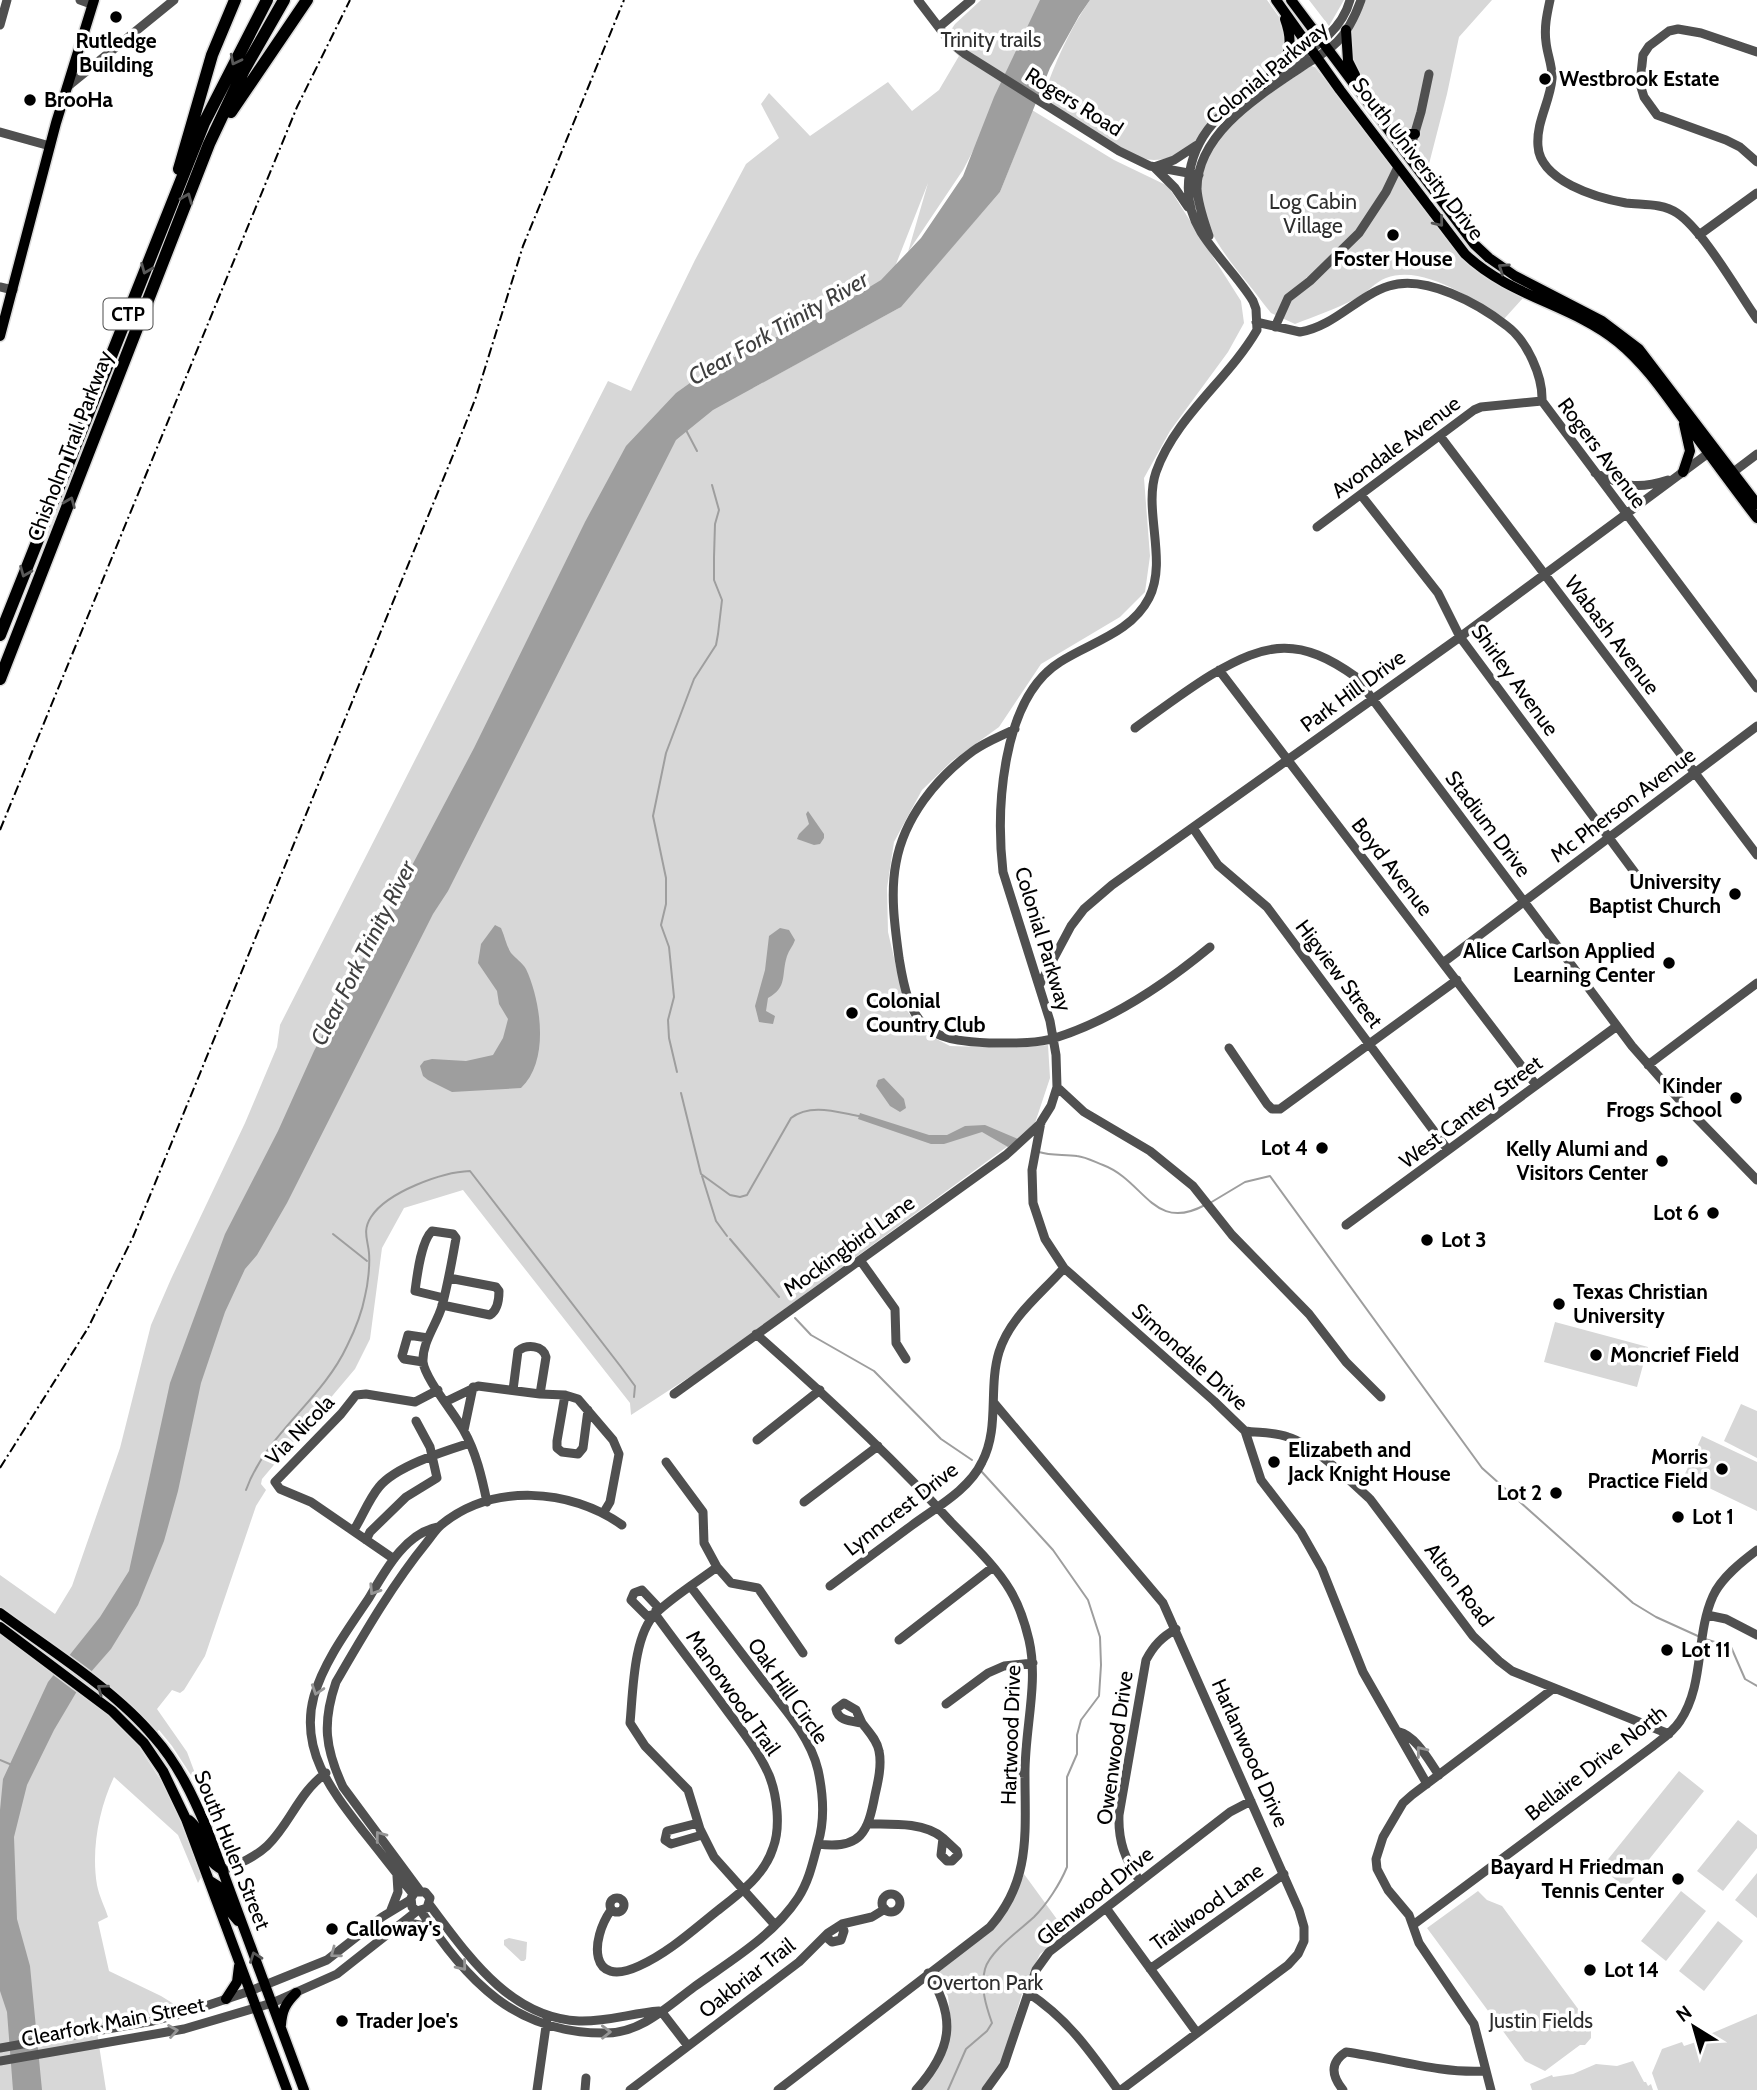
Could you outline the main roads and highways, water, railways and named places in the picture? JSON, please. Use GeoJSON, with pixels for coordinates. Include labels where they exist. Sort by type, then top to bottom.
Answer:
{"type":"FeatureCollection","features":[{"type":"Feature","properties":{"kind":"highway"},"geometry":{"type":"LineString","coordinates":[[172,201],[182,155],[207,69],[235,0]]}},
{"type":"Feature","properties":{"kind":"highway","name":"Chisholm Trail Parkway"},"geometry":{"type":"LineString","coordinates":[[0,635],[172,201],[223,83],[267,0]]}},
{"type":"Feature","properties":{"kind":"highway","name":"Chisholm Trail Parkway"},"geometry":{"type":"LineString","coordinates":[[0,679],[209,144],[244,70],[284,0]]}},
{"type":"Feature","properties":{"kind":"highway"},"geometry":{"type":"LineString","coordinates":[[209,144],[307,0]]}},
{"type":"Feature","properties":{"kind":"main road","name":"South University Drive"},"geometry":{"type":"LineString","coordinates":[[1291,0],[1474,244],[1489,258],[1534,287],[1602,321],[1639,349],[1757,518]]}},
{"type":"Feature","properties":{"kind":"main road"},"geometry":{"type":"LineString","coordinates":[[0,336],[89,1]]}},
{"type":"Feature","properties":{"kind":"main road","name":"South University Drive"},"geometry":{"type":"LineString","coordinates":[[1278,3],[1431,212],[1475,263],[1517,290],[1581,318],[1617,341],[1648,370],[1682,418],[1712,450]]}},
{"type":"Feature","properties":{"kind":"main road"},"geometry":{"type":"LineString","coordinates":[[1262,85],[1283,64],[1290,49],[1290,32],[1278,3]]}},
{"type":"Feature","properties":{"kind":"main road"},"geometry":{"type":"LineString","coordinates":[[1346,30],[1348,61],[1370,96],[1381,120]]}},
{"type":"Feature","properties":{"kind":"main road"},"geometry":{"type":"LineString","coordinates":[[1392,134],[1415,134]]}},
{"type":"Feature","properties":{"kind":"main road"},"geometry":{"type":"LineString","coordinates":[[1680,475],[1689,452],[1682,418]]}},
{"type":"Feature","properties":{"kind":"main road","name":"South University Drive"},"geometry":{"type":"LineString","coordinates":[[1729,475],[1757,504]]}},
{"type":"Feature","properties":{"kind":"main road","name":"South Hulen Street"},"geometry":{"type":"LineString","coordinates":[[0,1613],[113,1697],[153,1735],[188,1787],[223,1870],[303,2090]]}},
{"type":"Feature","properties":{"kind":"main road","name":"South Hulen Street"},"geometry":{"type":"LineString","coordinates":[[0,1627],[99,1700],[144,1743],[169,1780],[287,2090]]}},
{"type":"Feature","properties":{"kind":"main road"},"geometry":{"type":"LineString","coordinates":[[186,1819],[198,1830],[211,1863],[223,1870]]}},
{"type":"Feature","properties":{"kind":"main road"},"geometry":{"type":"LineString","coordinates":[[209,1881],[219,1886],[228,1908],[247,1935]]}},
{"type":"Feature","properties":{"kind":"main road"},"geometry":{"type":"LineString","coordinates":[[222,2000],[237,1982],[239,1964]]}},
{"type":"Feature","properties":{"kind":"main road"},"geometry":{"type":"LineString","coordinates":[[281,2028],[281,2013],[296,1993]]}},
{"type":"Feature","properties":{"kind":"waterway"},"geometry":{"type":"LineString","coordinates":[[686,430],[697,451]]}},
{"type":"Feature","properties":{"kind":"waterway"},"geometry":{"type":"LineString","coordinates":[[677,1072],[669,1038],[668,1020],[674,997],[669,947],[661,925],[666,904],[666,878],[653,816],[666,753],[694,679],[716,645],[718,634],[722,600],[714,580],[714,557],[715,524],[719,510],[712,485]]}},
{"type":"Feature","properties":{"kind":"waterway"},"geometry":{"type":"LineString","coordinates":[[681,1093],[701,1174],[730,1195],[740,1197],[747,1195],[791,1118],[798,1113],[815,1110],[859,1116]]}},
{"type":"Feature","properties":{"kind":"waterway"},"geometry":{"type":"LineString","coordinates":[[1039,1152],[1080,1157],[1103,1165],[1117,1172],[1150,1202],[1173,1213],[1187,1212],[1205,1205]]}},
{"type":"Feature","properties":{"kind":"waterway"},"geometry":{"type":"LineString","coordinates":[[246,1490],[267,1451],[323,1383],[350,1340],[367,1286],[369,1258],[366,1231],[371,1217],[389,1199],[416,1185],[445,1175],[470,1171],[635,1386],[634,1397]]}},
{"type":"Feature","properties":{"kind":"waterway"},"geometry":{"type":"LineString","coordinates":[[702,1176],[716,1221],[727,1236]]}},
{"type":"Feature","properties":{"kind":"waterway"},"geometry":{"type":"LineString","coordinates":[[1210,1203],[1245,1182],[1270,1176],[1482,1468],[1633,1603],[1700,1637]]}},
{"type":"Feature","properties":{"kind":"waterway"},"geometry":{"type":"LineString","coordinates":[[333,1234],[367,1261]]}},
{"type":"Feature","properties":{"kind":"waterway"},"geometry":{"type":"LineString","coordinates":[[730,1239],[779,1297]]}},
{"type":"Feature","properties":{"kind":"waterway"},"geometry":{"type":"LineString","coordinates":[[795,1318],[811,1335],[874,1371],[941,1439],[972,1460]]}},
{"type":"Feature","properties":{"kind":"waterway"},"geometry":{"type":"LineString","coordinates":[[948,2090],[966,2049],[987,2031],[992,2023],[983,1990],[988,1962],[999,1948],[1044,1906],[1067,1867],[1067,1777],[1077,1754],[1077,1735],[1081,1720],[1099,1696],[1101,1665],[1100,1637],[1088,1600],[1053,1550],[982,1472]]}},
{"type":"Feature","properties":{"kind":"waterway"},"geometry":{"type":"LineString","coordinates":[[1705,1639],[1731,1647],[1745,1679],[1757,1686]]}},
{"type":"Feature","properties":{"kind":"waterway"},"geometry":{"type":"LineString","coordinates":[[0,1760],[12,1765]]}},
{"type":"Feature","properties":{"kind":"railway"},"geometry":{"type":"LineString","coordinates":[[0,830],[297,107],[350,0]]}},
{"type":"Feature","properties":{"kind":"railway"},"geometry":{"type":"LineString","coordinates":[[0,1468],[88,1328],[133,1237],[458,443],[476,397],[523,246],[624,0]]}},
{"type":"Feature","properties":{"kind":"place","name":"Rutledge Building"},"geometry":{"type":"Point","coordinates":[116,17]}},
{"type":"Feature","properties":{"kind":"place","name":"Westbrook Estate"},"geometry":{"type":"Point","coordinates":[1545,79]}},
{"type":"Feature","properties":{"kind":"place","name":"BrooHa"},"geometry":{"type":"Point","coordinates":[30,100]}},
{"type":"Feature","properties":{"kind":"place","name":"Foster House"},"geometry":{"type":"Point","coordinates":[1393,235]}},
{"type":"Feature","properties":{"kind":"place","name":"University Baptist Church"},"geometry":{"type":"Point","coordinates":[1735,894]}},
{"type":"Feature","properties":{"kind":"place","name":"Alice Carlson Applied Learning Center"},"geometry":{"type":"Point","coordinates":[1669,963]}},
{"type":"Feature","properties":{"kind":"place","name":"Colonial Country Club"},"geometry":{"type":"Point","coordinates":[852,1013]}},
{"type":"Feature","properties":{"kind":"place","name":"Kinder Frogs School"},"geometry":{"type":"Point","coordinates":[1736,1098]}},
{"type":"Feature","properties":{"kind":"place","name":"Lot 4"},"geometry":{"type":"Point","coordinates":[1322,1148]}},
{"type":"Feature","properties":{"kind":"place","name":"Kelly Alumi and Visitors Center"},"geometry":{"type":"Point","coordinates":[1662,1161]}},
{"type":"Feature","properties":{"kind":"place","name":"Lot 6"},"geometry":{"type":"Point","coordinates":[1713,1213]}},
{"type":"Feature","properties":{"kind":"place","name":"Lot 3"},"geometry":{"type":"Point","coordinates":[1427,1240]}},
{"type":"Feature","properties":{"kind":"place","name":"Texas Christian University"},"geometry":{"type":"Point","coordinates":[1559,1304]}},
{"type":"Feature","properties":{"kind":"place","name":"Moncrief Field"},"geometry":{"type":"Point","coordinates":[1596,1355]}},
{"type":"Feature","properties":{"kind":"place","name":"Elizabeth and Jack Knight House"},"geometry":{"type":"Point","coordinates":[1274,1462]}},
{"type":"Feature","properties":{"kind":"place","name":"Morris Practice Field"},"geometry":{"type":"Point","coordinates":[1722,1469]}},
{"type":"Feature","properties":{"kind":"place","name":"Lot 2"},"geometry":{"type":"Point","coordinates":[1556,1493]}},
{"type":"Feature","properties":{"kind":"place","name":"Lot 1"},"geometry":{"type":"Point","coordinates":[1678,1517]}},
{"type":"Feature","properties":{"kind":"place","name":"Lot 11"},"geometry":{"type":"Point","coordinates":[1667,1650]}},
{"type":"Feature","properties":{"kind":"place","name":"Bayard H Friedman Tennis Center"},"geometry":{"type":"Point","coordinates":[1678,1879]}},
{"type":"Feature","properties":{"kind":"place","name":"Calloway's"},"geometry":{"type":"Point","coordinates":[332,1929]}},
{"type":"Feature","properties":{"kind":"place","name":"Lot 14"},"geometry":{"type":"Point","coordinates":[1590,1970]}},
{"type":"Feature","properties":{"kind":"place","name":"Trader Joe's"},"geometry":{"type":"Point","coordinates":[342,2021]}},
{"type":"Feature","properties":{"kind":"park label","name":"Trinity trails"},"geometry":{"type":"Point","coordinates":[991,40]}},
{"type":"Feature","properties":{"kind":"park label","name":"Log Cabin Village"},"geometry":{"type":"Point","coordinates":[1313,214]}},
{"type":"Feature","properties":{"kind":"park label","name":"Overton Park"},"geometry":{"type":"Point","coordinates":[985,1983]}},
{"type":"Feature","properties":{"kind":"park label","name":"Justin Fields"},"geometry":{"type":"Point","coordinates":[1541,2021]}},
{"type":"Feature","properties":{"kind":"water label","name":"Clear Fork Trinity River"},"geometry":{"type":"Point","coordinates":[778,328]}},
{"type":"Feature","properties":{"kind":"water label","name":"Clear Fork Trinity River"},"geometry":{"type":"Point","coordinates":[363,953]}}]}
